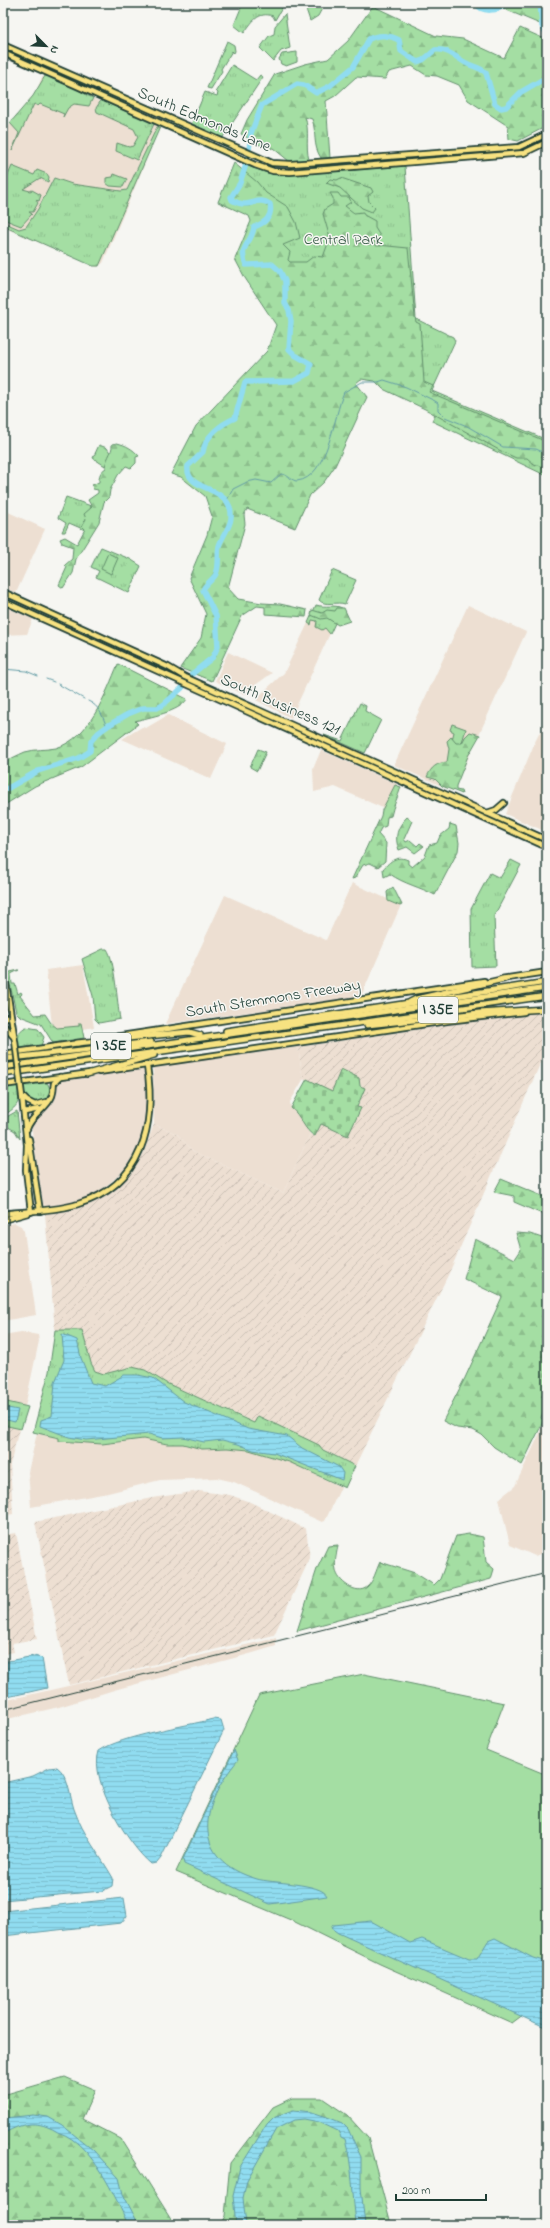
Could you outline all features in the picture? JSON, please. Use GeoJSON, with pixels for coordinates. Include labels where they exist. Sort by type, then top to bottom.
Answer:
{"type":"FeatureCollection","features":[{"type":"Feature","properties":{"kind":"highway"},"geometry":{"type":"LineString","coordinates":[[405,1005],[416,999],[504,979]]}},
{"type":"Feature","properties":{"kind":"highway","name":"South Stemmons Freeway"},"geometry":{"type":"LineString","coordinates":[[3,1059],[200,1035],[405,1005],[482,991],[547,982]]}},
{"type":"Feature","properties":{"kind":"highway"},"geometry":{"type":"LineString","coordinates":[[3,1067],[547,988]]}},
{"type":"Feature","properties":{"kind":"highway","name":"I 35E"},"geometry":{"type":"LineString","coordinates":[[3,1074],[547,996]]}},
{"type":"Feature","properties":{"kind":"highway"},"geometry":{"type":"LineString","coordinates":[[330,1028],[479,1013],[546,1009]]}},
{"type":"Feature","properties":{"kind":"highway"},"geometry":{"type":"LineString","coordinates":[[77,1043],[190,1032],[200,1035]]}},
{"type":"Feature","properties":{"kind":"highway"},"geometry":{"type":"LineString","coordinates":[[87,1074],[176,1049]]}},
{"type":"Feature","properties":{"kind":"main road","name":"South Edmonds Lane"},"geometry":{"type":"LineString","coordinates":[[3,45],[100,89],[272,163],[291,164],[519,147],[547,134]]}},
{"type":"Feature","properties":{"kind":"main road","name":"South Edmonds Lane"},"geometry":{"type":"LineString","coordinates":[[3,53],[234,156],[273,171],[286,172],[524,153],[547,142]]}},
{"type":"Feature","properties":{"kind":"main road"},"geometry":{"type":"LineString","coordinates":[[98,95],[100,89]]}},
{"type":"Feature","properties":{"kind":"main road","name":"South Business 121"},"geometry":{"type":"LineString","coordinates":[[3,592],[168,667],[185,677],[547,840]]}},
{"type":"Feature","properties":{"kind":"main road","name":"South Business 121"},"geometry":{"type":"LineString","coordinates":[[3,601],[546,846]]}},
{"type":"Feature","properties":{"kind":"main road"},"geometry":{"type":"LineString","coordinates":[[487,813],[496,810],[504,803]]}},
{"type":"Feature","properties":{"kind":"main road"},"geometry":{"type":"LineString","coordinates":[[537,842],[540,837]]}},
{"type":"Feature","properties":{"kind":"main road"},"geometry":{"type":"LineString","coordinates":[[546,846],[547,840]]}},
{"type":"Feature","properties":{"kind":"main road"},"geometry":{"type":"LineString","coordinates":[[3,965],[15,1039],[22,1096],[27,1145],[26,1170],[31,1212]]}},
{"type":"Feature","properties":{"kind":"main road","name":"South Stemmons Freeway"},"geometry":{"type":"LineString","coordinates":[[3,1054],[344,1004],[368,998],[547,972]]}},
{"type":"Feature","properties":{"kind":"main road"},"geometry":{"type":"LineString","coordinates":[[3,1007],[8,996]]}},
{"type":"Feature","properties":{"kind":"main road"},"geometry":{"type":"LineString","coordinates":[[3,1085],[147,1066],[207,1055],[546,1009]]}},
{"type":"Feature","properties":{"kind":"main road"},"geometry":{"type":"LineString","coordinates":[[3,1017],[11,1017]]}},
{"type":"Feature","properties":{"kind":"main road"},"geometry":{"type":"LineString","coordinates":[[3,1025],[15,1039]]}},
{"type":"Feature","properties":{"kind":"main road"},"geometry":{"type":"LineString","coordinates":[[3,1214],[63,1208],[92,1199],[116,1182],[132,1166],[146,1135],[149,1121],[151,1099],[147,1066]]}},
{"type":"Feature","properties":{"kind":"main road"},"geometry":{"type":"LineString","coordinates":[[27,1129],[32,1117],[51,1098],[54,1083],[60,1077]]}},
{"type":"Feature","properties":{"kind":"main road"},"geometry":{"type":"LineString","coordinates":[[22,1096],[27,1101],[35,1105],[47,1102],[51,1086],[49,1082],[43,1079]]}},
{"type":"Feature","properties":{"kind":"main road"},"geometry":{"type":"LineString","coordinates":[[22,1096],[40,1211]]}},
{"type":"Feature","properties":{"kind":"main road"},"geometry":{"type":"LineString","coordinates":[[25,1112],[41,1109]]}},
{"type":"Feature","properties":{"kind":"main road"},"geometry":{"type":"LineString","coordinates":[[3,1220],[31,1212]]}},
{"type":"Feature","properties":{"kind":"shaded area"},"geometry":{"type":"Polygon","coordinates":[[[42,77],[160,127],[103,263],[97,267],[3,227],[3,139],[11,122],[36,92],[42,77]]]}},
{"type":"Feature","properties":{"kind":"shaded area"},"geometry":{"type":"Polygon","coordinates":[[[4,510],[45,529],[16,593],[3,587],[4,510]]]}},
{"type":"Feature","properties":{"kind":"shaded area"},"geometry":{"type":"Polygon","coordinates":[[[468,605],[526,632],[453,791],[394,765],[468,605]]]}},
{"type":"Feature","properties":{"kind":"shaded area"},"geometry":{"type":"Polygon","coordinates":[[[3,606],[33,619],[27,634],[3,635],[3,606]]]}},
{"type":"Feature","properties":{"kind":"shaded area"},"geometry":{"type":"Polygon","coordinates":[[[311,617],[333,627],[291,718],[256,700],[284,673],[311,617]]]}},
{"type":"Feature","properties":{"kind":"shaded area"},"geometry":{"type":"Polygon","coordinates":[[[228,652],[272,673],[254,686],[249,693],[243,694],[215,681],[228,652]]]}},
{"type":"Feature","properties":{"kind":"shaded area"},"geometry":{"type":"Polygon","coordinates":[[[168,715],[227,744],[211,779],[122,739],[142,727],[146,728],[168,715]]]}},
{"type":"Feature","properties":{"kind":"shaded area"},"geometry":{"type":"Polygon","coordinates":[[[547,726],[547,832],[505,814],[535,742],[540,732],[547,726]]]}},
{"type":"Feature","properties":{"kind":"shaded area"},"geometry":{"type":"Polygon","coordinates":[[[321,750],[397,784],[385,809],[335,787],[314,792],[313,769],[321,750]]]}},
{"type":"Feature","properties":{"kind":"shaded area"},"geometry":{"type":"Polygon","coordinates":[[[352,883],[401,905],[362,994],[356,997],[165,1024],[225,895],[326,940],[352,883]]]}},
{"type":"Feature","properties":{"kind":"shaded area"},"geometry":{"type":"Polygon","coordinates":[[[83,965],[94,1027],[53,1035],[46,970],[83,965]]]}},
{"type":"Feature","properties":{"kind":"shaded area"},"geometry":{"type":"Polygon","coordinates":[[[547,1010],[547,1048],[450,1271],[355,1466],[258,1416],[255,1423],[166,1383],[145,1370],[104,1374],[95,1371],[91,1363],[82,1330],[55,1330],[45,1214],[88,1204],[114,1188],[128,1177],[144,1152],[154,1124],[177,1134],[193,1151],[283,1193],[310,1134],[315,1136],[321,1124],[348,1136],[361,1108],[357,1107],[364,1088],[341,1070],[332,1092],[307,1079],[303,1080],[298,1047],[547,1010]]]}},
{"type":"Feature","properties":{"kind":"shaded area"},"geometry":{"type":"Polygon","coordinates":[[[298,1047],[303,1080],[290,1102],[291,1108],[296,1112],[310,1134],[283,1193],[193,1151],[177,1134],[154,1124],[153,1067],[298,1047]]]}},
{"type":"Feature","properties":{"kind":"shaded area"},"geometry":{"type":"Polygon","coordinates":[[[140,1069],[144,1070],[149,1099],[148,1118],[142,1142],[127,1168],[97,1194],[76,1202],[46,1207],[43,1205],[31,1124],[33,1118],[54,1099],[54,1084],[57,1080],[140,1069]]]}},
{"type":"Feature","properties":{"kind":"shaded area"},"geometry":{"type":"Polygon","coordinates":[[[15,1223],[21,1226],[24,1231],[36,1315],[3,1321],[3,1225],[15,1223]]]}},
{"type":"Feature","properties":{"kind":"shaded area"},"geometry":{"type":"Polygon","coordinates":[[[21,1332],[38,1335],[39,1341],[25,1407],[3,1401],[3,1335],[21,1332]]]}},
{"type":"Feature","properties":{"kind":"shaded area"},"geometry":{"type":"Polygon","coordinates":[[[547,1406],[547,1418],[542,1416],[547,1406]]]}},
{"type":"Feature","properties":{"kind":"shaded area"},"geometry":{"type":"Polygon","coordinates":[[[547,1418],[547,1551],[535,1556],[510,1545],[499,1499],[515,1486],[547,1418]]]}},
{"type":"Feature","properties":{"kind":"shaded area"},"geometry":{"type":"Polygon","coordinates":[[[3,1425],[19,1429],[10,1465],[13,1514],[3,1516],[3,1425]]]}},
{"type":"Feature","properties":{"kind":"shaded area"},"geometry":{"type":"Polygon","coordinates":[[[37,1433],[59,1438],[59,1441],[102,1444],[143,1439],[167,1444],[183,1444],[202,1449],[227,1448],[249,1450],[289,1462],[341,1487],[325,1521],[322,1522],[234,1482],[217,1478],[160,1480],[108,1493],[31,1507],[28,1472],[37,1433]]]}},
{"type":"Feature","properties":{"kind":"shaded area"},"geometry":{"type":"Polygon","coordinates":[[[199,1491],[230,1495],[250,1502],[306,1529],[310,1558],[274,1635],[69,1685],[35,1522],[152,1498],[199,1491]]]}},
{"type":"Feature","properties":{"kind":"shaded area"},"geometry":{"type":"Polygon","coordinates":[[[16,1533],[37,1639],[12,1643],[14,1652],[3,1654],[3,1535],[16,1533]]]}},
{"type":"Feature","properties":{"kind":"shaded area"},"geometry":{"type":"Polygon","coordinates":[[[276,1638],[276,1646],[253,1653],[114,1690],[59,1707],[3,1720],[3,1701],[276,1638]]]}},
{"type":"Feature","properties":{"kind":"green space"},"geometry":{"type":"Polygon","coordinates":[[[243,3],[279,3],[282,8],[275,20],[273,16],[259,16],[244,33],[234,25],[243,3]]]}},
{"type":"Feature","properties":{"kind":"green space"},"geometry":{"type":"Polygon","coordinates":[[[304,3],[325,3],[318,16],[310,21],[304,3]]]}},
{"type":"Feature","properties":{"kind":"green space"},"geometry":{"type":"Polygon","coordinates":[[[490,3],[547,3],[547,27],[490,3]]]}},
{"type":"Feature","properties":{"kind":"green space"},"geometry":{"type":"Polygon","coordinates":[[[373,6],[436,36],[463,39],[504,58],[520,28],[547,40],[547,126],[518,141],[509,139],[508,126],[468,100],[459,85],[437,76],[426,75],[412,66],[389,72],[385,79],[356,77],[335,96],[326,101],[330,158],[321,158],[316,148],[312,119],[305,117],[309,160],[289,161],[273,148],[267,149],[241,134],[247,120],[275,74],[305,64],[328,59],[348,41],[373,6]]]}},
{"type":"Feature","properties":{"kind":"green space"},"geometry":{"type":"Polygon","coordinates":[[[285,14],[290,48],[281,51],[273,61],[260,48],[269,36],[274,34],[275,26],[285,14]]]}},
{"type":"Feature","properties":{"kind":"green space"},"geometry":{"type":"Polygon","coordinates":[[[227,41],[234,45],[235,51],[234,53],[232,51],[211,89],[207,88],[227,41]]]}},
{"type":"Feature","properties":{"kind":"green space"},"geometry":{"type":"Polygon","coordinates":[[[297,52],[297,62],[286,66],[281,64],[279,59],[282,54],[297,52]]]}},
{"type":"Feature","properties":{"kind":"green space"},"geometry":{"type":"Polygon","coordinates":[[[232,65],[256,80],[260,75],[263,77],[221,140],[191,125],[205,92],[217,96],[218,93],[216,91],[232,65]]]}},
{"type":"Feature","properties":{"kind":"green space"},"geometry":{"type":"Polygon","coordinates":[[[45,76],[63,81],[93,98],[89,106],[74,104],[68,108],[63,117],[64,114],[40,104],[38,106],[34,104],[12,151],[19,133],[10,123],[33,96],[45,76]]]}},
{"type":"Feature","properties":{"kind":"green space"},"geometry":{"type":"Polygon","coordinates":[[[102,99],[153,122],[154,124],[137,160],[116,151],[117,143],[129,147],[133,146],[138,137],[134,129],[97,112],[96,108],[102,99]]]}},
{"type":"Feature","properties":{"kind":"green space"},"geometry":{"type":"Polygon","coordinates":[[[157,127],[160,127],[99,266],[93,266],[3,226],[3,222],[19,229],[26,227],[38,209],[54,178],[72,184],[121,191],[127,190],[157,127]]]}},
{"type":"Feature","properties":{"kind":"green space"},"geometry":{"type":"Polygon","coordinates":[[[234,163],[257,182],[266,193],[288,207],[296,222],[300,238],[283,245],[290,252],[288,260],[290,262],[306,262],[314,256],[323,257],[330,238],[323,214],[325,209],[333,204],[333,198],[330,193],[338,193],[341,197],[349,197],[351,202],[345,206],[354,213],[363,212],[364,215],[375,221],[375,228],[380,236],[378,242],[358,243],[408,248],[415,317],[416,322],[420,324],[424,382],[433,386],[429,392],[547,442],[547,468],[534,464],[527,458],[516,458],[499,450],[425,409],[383,389],[375,381],[361,379],[356,383],[367,397],[335,466],[324,482],[310,495],[295,528],[247,509],[244,515],[245,524],[228,588],[238,599],[280,604],[307,610],[306,617],[265,614],[265,607],[257,606],[242,616],[212,681],[180,668],[201,638],[206,614],[189,578],[207,535],[212,516],[205,496],[181,477],[171,474],[196,426],[267,351],[276,325],[245,278],[235,259],[251,221],[249,216],[218,202],[234,163]]]}},
{"type":"Feature","properties":{"kind":"green space","name":"Central Park"},"geometry":{"type":"Polygon","coordinates":[[[246,165],[267,173],[283,175],[405,166],[416,319],[453,337],[455,341],[432,391],[547,440],[547,476],[432,421],[440,402],[381,375],[261,227],[245,179],[246,165]]]}},
{"type":"Feature","properties":{"kind":"green space"},"geometry":{"type":"Polygon","coordinates":[[[12,166],[34,175],[37,170],[47,174],[49,177],[48,182],[40,178],[23,189],[30,191],[32,190],[41,195],[39,201],[36,200],[38,203],[33,212],[29,212],[32,214],[21,226],[3,219],[3,187],[12,166]]]}},
{"type":"Feature","properties":{"kind":"green space"},"geometry":{"type":"Polygon","coordinates":[[[114,174],[127,179],[123,187],[110,186],[106,183],[106,178],[113,177],[114,174]]]}},
{"type":"Feature","properties":{"kind":"green space"},"geometry":{"type":"Polygon","coordinates":[[[341,178],[371,188],[373,192],[368,196],[369,202],[375,208],[372,212],[362,208],[340,188],[326,183],[330,179],[337,180],[341,178]]]}},
{"type":"Feature","properties":{"kind":"green space"},"geometry":{"type":"Polygon","coordinates":[[[117,443],[129,448],[139,456],[136,457],[136,463],[131,468],[126,466],[118,475],[110,490],[109,497],[104,502],[99,522],[76,559],[73,573],[63,588],[59,585],[67,567],[65,565],[72,559],[73,547],[62,543],[60,539],[65,537],[77,544],[85,529],[82,526],[86,519],[84,514],[92,507],[88,500],[98,493],[98,490],[93,489],[92,485],[99,482],[100,474],[106,468],[106,462],[112,444],[117,443]]]}},
{"type":"Feature","properties":{"kind":"green space"},"geometry":{"type":"Polygon","coordinates":[[[99,445],[107,448],[111,454],[105,466],[93,458],[99,445]]]}},
{"type":"Feature","properties":{"kind":"green space"},"geometry":{"type":"Polygon","coordinates":[[[66,497],[91,506],[85,530],[69,523],[65,532],[62,532],[66,523],[58,518],[66,497]]]}},
{"type":"Feature","properties":{"kind":"green space"},"geometry":{"type":"Polygon","coordinates":[[[101,547],[130,559],[141,566],[129,593],[96,577],[99,571],[91,567],[101,547]]]}},
{"type":"Feature","properties":{"kind":"green space"},"geometry":{"type":"Polygon","coordinates":[[[108,553],[118,558],[111,574],[101,569],[108,553]]]}},
{"type":"Feature","properties":{"kind":"green space"},"geometry":{"type":"Polygon","coordinates":[[[332,570],[356,580],[345,604],[328,604],[319,600],[332,570]]]}},
{"type":"Feature","properties":{"kind":"green space"},"geometry":{"type":"Polygon","coordinates":[[[316,605],[336,606],[342,608],[330,634],[325,628],[322,630],[316,627],[317,621],[312,620],[311,625],[308,623],[316,605]]]}},
{"type":"Feature","properties":{"kind":"green space"},"geometry":{"type":"Polygon","coordinates":[[[337,608],[344,608],[350,621],[338,625],[327,618],[321,619],[311,615],[312,610],[322,613],[327,610],[335,611],[337,608]]]}},
{"type":"Feature","properties":{"kind":"green space"},"geometry":{"type":"Polygon","coordinates":[[[118,664],[187,699],[183,704],[171,711],[135,721],[138,724],[81,767],[35,786],[3,806],[3,763],[25,752],[56,748],[68,743],[78,735],[87,725],[102,701],[118,664]]]}},
{"type":"Feature","properties":{"kind":"green space"},"geometry":{"type":"Polygon","coordinates":[[[360,703],[366,706],[365,711],[381,720],[365,753],[324,735],[342,741],[360,703]]]}},
{"type":"Feature","properties":{"kind":"green space"},"geometry":{"type":"Polygon","coordinates":[[[452,724],[466,729],[462,742],[456,745],[452,740],[454,732],[450,730],[452,724]]]}},
{"type":"Feature","properties":{"kind":"green space"},"geometry":{"type":"Polygon","coordinates":[[[470,732],[480,735],[468,756],[456,786],[456,790],[461,791],[462,794],[442,786],[435,779],[427,777],[435,766],[440,763],[447,762],[449,749],[447,741],[451,737],[456,743],[462,743],[470,732]]]}},
{"type":"Feature","properties":{"kind":"green space"},"geometry":{"type":"Polygon","coordinates":[[[258,749],[266,752],[257,771],[250,767],[258,749]]]}},
{"type":"Feature","properties":{"kind":"green space"},"geometry":{"type":"Polygon","coordinates":[[[395,785],[401,787],[400,791],[391,816],[387,817],[386,826],[381,828],[378,834],[386,843],[385,861],[378,867],[370,863],[363,865],[355,878],[352,879],[381,816],[382,810],[395,785]]]}},
{"type":"Feature","properties":{"kind":"green space"},"geometry":{"type":"Polygon","coordinates":[[[407,817],[412,821],[404,839],[406,842],[410,840],[417,846],[420,843],[424,846],[415,853],[407,847],[399,850],[397,845],[397,832],[407,817]]]}},
{"type":"Feature","properties":{"kind":"green space"},"geometry":{"type":"Polygon","coordinates":[[[450,824],[456,826],[459,843],[458,851],[435,895],[390,874],[384,877],[383,869],[394,860],[400,858],[408,860],[408,864],[412,867],[425,856],[429,845],[437,843],[440,836],[449,829],[450,824]]]}},
{"type":"Feature","properties":{"kind":"green space"},"geometry":{"type":"Polygon","coordinates":[[[511,860],[521,865],[494,916],[496,966],[472,967],[471,909],[490,873],[500,878],[511,860]]]}},
{"type":"Feature","properties":{"kind":"green space"},"geometry":{"type":"Polygon","coordinates":[[[393,887],[402,905],[400,906],[388,901],[387,892],[393,887]]]}},
{"type":"Feature","properties":{"kind":"green space"},"geometry":{"type":"Polygon","coordinates":[[[103,949],[107,949],[112,962],[120,1019],[99,1023],[95,1019],[93,996],[82,959],[103,949]]]}},
{"type":"Feature","properties":{"kind":"green space"},"geometry":{"type":"Polygon","coordinates":[[[19,970],[11,974],[12,984],[15,984],[18,994],[21,992],[22,994],[20,996],[35,1015],[45,1014],[51,1023],[57,1028],[79,1026],[79,1023],[81,1023],[84,1038],[53,1043],[41,1024],[20,1016],[16,1012],[8,975],[10,972],[19,970]]]}},
{"type":"Feature","properties":{"kind":"green space"},"geometry":{"type":"Polygon","coordinates":[[[26,1027],[38,1029],[44,1037],[41,1046],[18,1050],[18,1034],[26,1027]]]}},
{"type":"Feature","properties":{"kind":"green space"},"geometry":{"type":"Polygon","coordinates":[[[341,1069],[359,1078],[360,1086],[365,1088],[357,1107],[361,1108],[348,1136],[321,1124],[315,1136],[311,1134],[291,1108],[307,1079],[332,1091],[341,1069]]]}},
{"type":"Feature","properties":{"kind":"green space"},"geometry":{"type":"Polygon","coordinates":[[[44,1082],[48,1084],[50,1089],[47,1100],[37,1103],[30,1101],[25,1094],[23,1085],[44,1082]]]}},
{"type":"Feature","properties":{"kind":"green space"},"geometry":{"type":"Polygon","coordinates":[[[18,1085],[19,1100],[15,1107],[3,1116],[3,1088],[18,1085]]]}},
{"type":"Feature","properties":{"kind":"green space"},"geometry":{"type":"Polygon","coordinates":[[[17,1111],[20,1139],[15,1131],[3,1124],[3,1119],[17,1111]]]}},
{"type":"Feature","properties":{"kind":"green space"},"geometry":{"type":"Polygon","coordinates":[[[501,1179],[547,1198],[547,1216],[514,1202],[514,1196],[494,1192],[501,1179]]]}},
{"type":"Feature","properties":{"kind":"green space"},"geometry":{"type":"Polygon","coordinates":[[[516,1233],[530,1234],[545,1239],[547,1236],[547,1402],[541,1418],[544,1420],[522,1465],[494,1447],[482,1435],[473,1430],[457,1428],[443,1421],[465,1378],[502,1297],[464,1279],[475,1239],[515,1259],[521,1250],[516,1233]]]}},
{"type":"Feature","properties":{"kind":"green space"},"geometry":{"type":"Polygon","coordinates":[[[55,1330],[82,1330],[91,1363],[95,1371],[104,1374],[132,1367],[145,1370],[166,1383],[254,1423],[258,1416],[319,1445],[323,1450],[355,1466],[345,1488],[289,1462],[249,1450],[227,1448],[202,1449],[183,1444],[167,1444],[143,1439],[102,1444],[59,1441],[59,1438],[33,1432],[49,1372],[55,1330]]]}},
{"type":"Feature","properties":{"kind":"green space"},"geometry":{"type":"Polygon","coordinates":[[[3,1401],[28,1407],[21,1429],[3,1425],[3,1401]]]}},
{"type":"Feature","properties":{"kind":"green space"},"geometry":{"type":"Polygon","coordinates":[[[469,1534],[483,1537],[486,1562],[494,1569],[491,1579],[297,1631],[317,1569],[328,1546],[338,1545],[335,1564],[337,1574],[344,1583],[358,1590],[369,1585],[380,1562],[415,1573],[434,1585],[440,1579],[456,1536],[469,1534]]]}},
{"type":"Feature","properties":{"kind":"green space"},"geometry":{"type":"Polygon","coordinates":[[[364,1674],[504,1703],[486,1750],[547,1775],[547,1997],[512,2023],[380,1964],[293,1921],[176,1872],[259,1695],[364,1674]]]}},
{"type":"Feature","properties":{"kind":"green space"},"geometry":{"type":"Polygon","coordinates":[[[65,2077],[95,2090],[82,2119],[121,2139],[175,2225],[3,2225],[3,2095],[65,2077]]]}},
{"type":"Feature","properties":{"kind":"green space"},"geometry":{"type":"Polygon","coordinates":[[[292,2098],[322,2098],[347,2115],[368,2138],[390,2220],[394,2225],[220,2225],[225,2216],[230,2163],[273,2107],[292,2098]]]}},
{"type":"Feature","properties":{"kind":"water"},"geometry":{"type":"Polygon","coordinates":[[[62,1334],[77,1340],[81,1358],[91,1383],[105,1386],[124,1375],[138,1375],[153,1378],[184,1402],[248,1429],[287,1436],[302,1448],[339,1467],[343,1473],[342,1480],[274,1453],[253,1450],[222,1440],[204,1442],[183,1437],[162,1438],[149,1434],[86,1440],[69,1437],[40,1426],[41,1420],[52,1416],[55,1382],[64,1360],[62,1334]]]}},
{"type":"Feature","properties":{"kind":"water"},"geometry":{"type":"Polygon","coordinates":[[[3,1407],[18,1410],[15,1422],[3,1419],[3,1407]]]}},
{"type":"Feature","properties":{"kind":"water"},"geometry":{"type":"Polygon","coordinates":[[[34,1656],[42,1658],[47,1688],[3,1698],[3,1662],[34,1656]]]}},
{"type":"Feature","properties":{"kind":"water"},"geometry":{"type":"Polygon","coordinates":[[[214,1719],[221,1720],[224,1730],[161,1858],[157,1863],[151,1864],[132,1843],[122,1828],[105,1795],[97,1764],[99,1751],[137,1736],[214,1719]]]}},
{"type":"Feature","properties":{"kind":"water"},"geometry":{"type":"Polygon","coordinates":[[[234,1750],[238,1760],[225,1777],[216,1794],[210,1812],[208,1828],[211,1844],[220,1858],[235,1870],[257,1879],[316,1888],[327,1896],[270,1904],[184,1864],[183,1859],[234,1750]]]}},
{"type":"Feature","properties":{"kind":"water"},"geometry":{"type":"Polygon","coordinates":[[[57,1767],[64,1775],[74,1809],[82,1828],[113,1878],[112,1886],[102,1891],[3,1900],[3,1783],[33,1776],[49,1768],[57,1767]]]}},
{"type":"Feature","properties":{"kind":"water"},"geometry":{"type":"Polygon","coordinates":[[[124,1898],[127,1916],[121,1923],[3,1936],[3,1911],[124,1898]]]}},
{"type":"Feature","properties":{"kind":"water"},"geometry":{"type":"Polygon","coordinates":[[[371,1921],[410,1943],[422,1939],[469,1959],[477,1959],[488,1941],[495,1938],[533,1958],[547,1962],[547,2028],[338,1933],[331,1928],[333,1925],[371,1921]]]}},
{"type":"Feature","properties":{"kind":"water"},"geometry":{"type":"Polygon","coordinates":[[[293,2110],[312,2112],[330,2118],[342,2123],[348,2129],[361,2157],[361,2188],[365,2225],[357,2225],[356,2222],[351,2170],[345,2139],[341,2137],[338,2131],[319,2122],[304,2119],[294,2120],[276,2129],[247,2180],[243,2198],[246,2225],[236,2225],[233,2196],[240,2167],[267,2124],[274,2117],[293,2110]]]}},
{"type":"Feature","properties":{"kind":"water"},"geometry":{"type":"Polygon","coordinates":[[[33,2115],[48,2117],[62,2125],[93,2150],[119,2178],[123,2194],[139,2225],[128,2225],[117,2200],[101,2172],[82,2148],[71,2139],[51,2128],[38,2124],[20,2126],[3,2134],[3,2121],[5,2118],[33,2115]]]}},
{"type":"Feature","properties":{"kind":"waterway"},"geometry":{"type":"LineString","coordinates":[[475,3],[486,10],[495,10],[506,3]]}},
{"type":"Feature","properties":{"kind":"waterway"},"geometry":{"type":"LineString","coordinates":[[540,3],[542,26],[547,34]]}},
{"type":"Feature","properties":{"kind":"waterway"},"geometry":{"type":"LineString","coordinates":[[3,791],[38,771],[79,758],[90,751],[91,741],[98,733],[128,714],[143,708],[157,708],[163,705],[182,688],[192,674],[213,657],[218,646],[216,616],[203,590],[215,576],[217,571],[219,546],[228,529],[231,518],[230,507],[225,499],[218,494],[193,481],[189,475],[188,466],[203,452],[204,446],[214,431],[235,418],[245,382],[294,381],[309,373],[311,364],[295,355],[289,349],[291,321],[289,310],[285,303],[285,281],[280,271],[272,264],[246,265],[244,258],[244,249],[254,227],[262,224],[267,219],[271,209],[270,204],[260,201],[248,204],[238,203],[232,200],[231,197],[240,183],[248,158],[251,133],[262,105],[297,84],[304,85],[316,93],[330,86],[353,67],[369,39],[380,36],[388,36],[399,40],[401,51],[417,62],[423,60],[435,50],[444,50],[466,63],[481,69],[486,73],[495,104],[501,108],[506,107],[521,92],[547,77]]}},
{"type":"Feature","properties":{"kind":"waterway"},"geometry":{"type":"LineString","coordinates":[[227,500],[233,489],[247,482],[256,480],[271,483],[281,474],[297,481],[308,477],[316,469],[323,458],[344,392],[362,382],[378,382],[384,380],[406,387],[438,403],[438,410],[445,417],[467,426],[503,447],[536,449],[547,454]]}},
{"type":"Feature","properties":{"kind":"waterway"},"geometry":{"type":"LineString","coordinates":[[3,669],[26,671],[38,676]]}},
{"type":"Feature","properties":{"kind":"waterway"},"geometry":{"type":"LineString","coordinates":[[46,679],[54,682]]}},
{"type":"Feature","properties":{"kind":"waterway"},"geometry":{"type":"LineString","coordinates":[[58,684],[84,699]]}},
{"type":"Feature","properties":{"kind":"waterway"},"geometry":{"type":"LineString","coordinates":[[88,701],[98,709],[107,727]]}},
{"type":"Feature","properties":{"kind":"railway"},"geometry":{"type":"LineString","coordinates":[[3,1710],[547,1573]]}}]}
